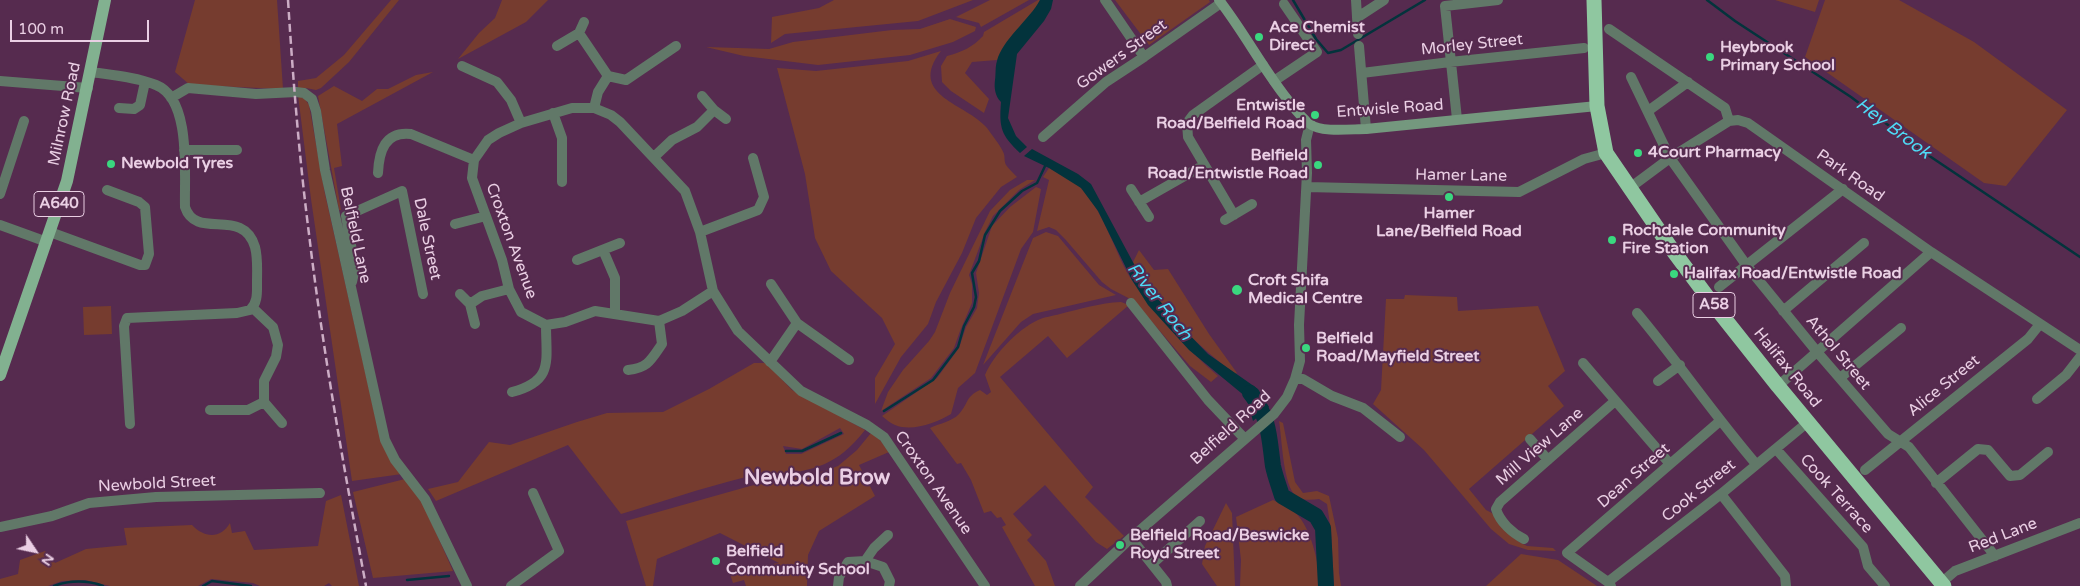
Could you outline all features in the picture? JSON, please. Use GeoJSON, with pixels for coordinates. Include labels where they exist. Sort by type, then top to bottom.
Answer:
{"type":"FeatureCollection","features":[{"type":"Feature","properties":{"kind":"highway","name":"A58"},"geometry":{"type":"LineString","coordinates":[[1594,0],[1597,106]]}},
{"type":"Feature","properties":{"kind":"highway","name":"Halifax Road"},"geometry":{"type":"LineString","coordinates":[[1597,106],[1606,153],[1671,248],[1778,386],[1942,584]]}},
{"type":"Feature","properties":{"kind":"main road","name":"Milnrow Road"},"geometry":{"type":"LineString","coordinates":[[1,371],[67,181],[106,0]]}},
{"type":"Feature","properties":{"kind":"main road"},"geometry":{"type":"LineString","coordinates":[[1220,1],[1263,66],[1294,107],[1310,124]]}},
{"type":"Feature","properties":{"kind":"main road","name":"Entwisle Road"},"geometry":{"type":"LineString","coordinates":[[1310,124],[1335,130],[1366,129],[1597,106]]}},
{"type":"Feature","properties":{"kind":"street"},"geometry":{"type":"LineString","coordinates":[[1105,0],[1144,58]]}},
{"type":"Feature","properties":{"kind":"street"},"geometry":{"type":"LineString","coordinates":[[1356,0],[1358,34]]}},
{"type":"Feature","properties":{"kind":"street"},"geometry":{"type":"LineString","coordinates":[[1358,17],[1384,0]]}},
{"type":"Feature","properties":{"kind":"street"},"geometry":{"type":"LineString","coordinates":[[1457,119],[1445,6],[1498,0]]}},
{"type":"Feature","properties":{"kind":"street","name":"Gowers Street"},"geometry":{"type":"LineString","coordinates":[[1043,137],[1106,82],[1144,58],[1220,1]]}},
{"type":"Feature","properties":{"kind":"street"},"geometry":{"type":"LineString","coordinates":[[1274,81],[1317,52],[1284,4]]}},
{"type":"Feature","properties":{"kind":"street"},"geometry":{"type":"LineString","coordinates":[[557,46],[579,33],[584,22]]}},
{"type":"Feature","properties":{"kind":"street"},"geometry":{"type":"LineString","coordinates":[[1609,29],[1725,108],[1729,121],[1670,158],[1631,187]]}},
{"type":"Feature","properties":{"kind":"street"},"geometry":{"type":"LineString","coordinates":[[579,33],[608,76],[626,80],[676,46]]}},
{"type":"Feature","properties":{"kind":"street"},"geometry":{"type":"LineString","coordinates":[[1359,46],[1366,129]]}},
{"type":"Feature","properties":{"kind":"street","name":"Morley Street"},"geometry":{"type":"LineString","coordinates":[[1362,73],[1584,48]]}},
{"type":"Feature","properties":{"kind":"street"},"geometry":{"type":"LineString","coordinates":[[462,66],[497,82],[511,100],[521,123]]}},
{"type":"Feature","properties":{"kind":"street"},"geometry":{"type":"LineString","coordinates":[[1252,204],[1230,218],[1188,136],[1187,123],[1193,115],[1263,66]]}},
{"type":"Feature","properties":{"kind":"street"},"geometry":{"type":"LineString","coordinates":[[91,72],[145,82],[164,90],[171,98],[180,119],[184,150],[185,207],[187,213],[198,222],[227,224],[238,228],[247,235],[254,245],[256,254],[257,295],[253,308],[246,312],[127,318],[124,326],[130,424]]}},
{"type":"Feature","properties":{"kind":"street"},"geometry":{"type":"LineString","coordinates":[[594,108],[598,92],[608,76]]}},
{"type":"Feature","properties":{"kind":"street","name":"Athol Street"},"geometry":{"type":"LineString","coordinates":[[1631,77],[1670,158],[1747,266],[1818,353],[1888,434],[1909,447],[1995,556]]}},
{"type":"Feature","properties":{"kind":"street"},"geometry":{"type":"LineString","coordinates":[[0,81],[88,88]]}},
{"type":"Feature","properties":{"kind":"street"},"geometry":{"type":"LineString","coordinates":[[119,108],[134,109],[140,105],[145,82]]}},
{"type":"Feature","properties":{"kind":"street"},"geometry":{"type":"LineString","coordinates":[[1648,111],[1688,82]]}},
{"type":"Feature","properties":{"kind":"street","name":"Belfield Lane"},"geometry":{"type":"LineString","coordinates":[[171,98],[188,88],[256,94],[296,92],[304,93],[308,96],[316,111],[325,170],[385,440],[395,460],[424,499],[467,586]]}},
{"type":"Feature","properties":{"kind":"street"},"geometry":{"type":"LineString","coordinates":[[702,96],[714,110],[726,119]]}},
{"type":"Feature","properties":{"kind":"street","name":"Croxton Avenue"},"geometry":{"type":"LineString","coordinates":[[546,325],[521,312],[509,289],[502,260],[472,178],[474,160],[488,140],[521,123],[572,108],[594,108],[611,115],[620,122],[685,191],[700,232],[713,291],[738,331],[801,391],[867,424],[884,436],[985,586]]}},
{"type":"Feature","properties":{"kind":"street"},"geometry":{"type":"LineString","coordinates":[[654,157],[672,140],[697,127],[714,110]]}},
{"type":"Feature","properties":{"kind":"street"},"geometry":{"type":"LineString","coordinates":[[553,113],[562,138],[562,182]]}},
{"type":"Feature","properties":{"kind":"street","name":"Park Road"},"geometry":{"type":"LineString","coordinates":[[1729,121],[1738,120],[1748,123],[1931,252],[2080,350]]}},
{"type":"Feature","properties":{"kind":"street"},"geometry":{"type":"LineString","coordinates":[[0,194],[24,121]]}},
{"type":"Feature","properties":{"kind":"street","name":"Belfield Road"},"geometry":{"type":"LineString","coordinates":[[1080,586],[1131,538],[1274,414],[1287,398],[1300,361],[1299,325],[1306,187],[1306,140],[1310,124]]}},
{"type":"Feature","properties":{"kind":"street"},"geometry":{"type":"LineString","coordinates":[[378,173],[379,158],[387,141],[403,133],[411,134],[474,160]]}},
{"type":"Feature","properties":{"kind":"street"},"geometry":{"type":"LineString","coordinates":[[184,150],[237,150]]}},
{"type":"Feature","properties":{"kind":"street","name":"Hamer Lane"},"geometry":{"type":"LineString","coordinates":[[1306,187],[1519,192],[1584,159],[1606,153]]}},
{"type":"Feature","properties":{"kind":"street"},"geometry":{"type":"LineString","coordinates":[[700,232],[758,210],[764,197],[758,182],[753,158]]}},
{"type":"Feature","properties":{"kind":"street"},"geometry":{"type":"LineString","coordinates":[[1139,202],[1204,165]]}},
{"type":"Feature","properties":{"kind":"street"},"geometry":{"type":"LineString","coordinates":[[1131,189],[1149,217]]}},
{"type":"Feature","properties":{"kind":"street"},"geometry":{"type":"LineString","coordinates":[[1719,287],[1843,189]]}},
{"type":"Feature","properties":{"kind":"street"},"geometry":{"type":"LineString","coordinates":[[0,225],[145,265],[149,254],[145,207],[139,202],[107,190]]}},
{"type":"Feature","properties":{"kind":"street","name":"Dale Street"},"geometry":{"type":"LineString","coordinates":[[351,288],[355,268],[346,216],[402,191],[423,294]]}},
{"type":"Feature","properties":{"kind":"street"},"geometry":{"type":"LineString","coordinates":[[455,224],[486,216]]}},
{"type":"Feature","properties":{"kind":"street"},"geometry":{"type":"LineString","coordinates":[[577,260],[620,243]]}},
{"type":"Feature","properties":{"kind":"street"},"geometry":{"type":"LineString","coordinates":[[1783,311],[1864,243]]}},
{"type":"Feature","properties":{"kind":"street"},"geometry":{"type":"LineString","coordinates":[[603,250],[615,278],[615,313]]}},
{"type":"Feature","properties":{"kind":"street"},"geometry":{"type":"LineString","coordinates":[[1778,386],[1818,353],[1931,252]]}},
{"type":"Feature","properties":{"kind":"street"},"geometry":{"type":"LineString","coordinates":[[771,284],[797,323],[849,360]]}},
{"type":"Feature","properties":{"kind":"street"},"geometry":{"type":"LineString","coordinates":[[470,304],[482,296],[509,289]]}},
{"type":"Feature","properties":{"kind":"street"},"geometry":{"type":"LineString","coordinates":[[512,392],[528,388],[545,371],[546,325],[565,322],[595,311],[659,321],[682,312],[713,291]]}},
{"type":"Feature","properties":{"kind":"street"},"geometry":{"type":"LineString","coordinates":[[460,294],[470,304],[475,324]]}},
{"type":"Feature","properties":{"kind":"street"},"geometry":{"type":"LineString","coordinates":[[1131,303],[1208,400],[1245,439]]}},
{"type":"Feature","properties":{"kind":"street"},"geometry":{"type":"LineString","coordinates":[[253,308],[273,327],[278,345],[276,357],[264,381],[264,402],[282,423]]}},
{"type":"Feature","properties":{"kind":"street"},"geometry":{"type":"LineString","coordinates":[[1637,313],[1680,365],[1720,421],[1756,464]]}},
{"type":"Feature","properties":{"kind":"street"},"geometry":{"type":"LineString","coordinates":[[628,370],[640,369],[651,360],[662,344],[659,321]]}},
{"type":"Feature","properties":{"kind":"street"},"geometry":{"type":"LineString","coordinates":[[770,362],[797,323]]}},
{"type":"Feature","properties":{"kind":"street","name":"Alice Street"},"geometry":{"type":"LineString","coordinates":[[1865,470],[2028,339],[2040,324]]}},
{"type":"Feature","properties":{"kind":"street"},"geometry":{"type":"LineString","coordinates":[[1840,378],[1901,328]]}},
{"type":"Feature","properties":{"kind":"street"},"geometry":{"type":"LineString","coordinates":[[2038,398],[2066,376],[2080,357]]}},
{"type":"Feature","properties":{"kind":"street"},"geometry":{"type":"LineString","coordinates":[[1583,363],[1670,464]]}},
{"type":"Feature","properties":{"kind":"street"},"geometry":{"type":"LineString","coordinates":[[1658,381],[1680,365]]}},
{"type":"Feature","properties":{"kind":"street"},"geometry":{"type":"LineString","coordinates":[[1295,378],[1303,380],[1332,396],[1363,408],[1400,437]]}},
{"type":"Feature","properties":{"kind":"street","name":"Mill View Lane"},"geometry":{"type":"LineString","coordinates":[[1524,539],[1502,521],[1496,509],[1500,502],[1616,401]]}},
{"type":"Feature","properties":{"kind":"street"},"geometry":{"type":"LineString","coordinates":[[210,410],[248,410],[264,402]]}},
{"type":"Feature","properties":{"kind":"street","name":"Dean Street"},"geometry":{"type":"LineString","coordinates":[[1610,584],[1567,553],[1720,421]]}},
{"type":"Feature","properties":{"kind":"street","name":"Cook Street"},"geometry":{"type":"LineString","coordinates":[[1610,584],[1808,422]]}},
{"type":"Feature","properties":{"kind":"street"},"geometry":{"type":"LineString","coordinates":[[1530,440],[1548,460]]}},
{"type":"Feature","properties":{"kind":"street","name":"Cook Terrace"},"geometry":{"type":"LineString","coordinates":[[1776,449],[1863,547],[1868,566],[1885,586]]}},
{"type":"Feature","properties":{"kind":"street"},"geometry":{"type":"LineString","coordinates":[[1936,483],[1978,449],[1988,450],[2010,476],[2020,475],[2048,452]]}},
{"type":"Feature","properties":{"kind":"street","name":"Newbold Street"},"geometry":{"type":"LineString","coordinates":[[0,527],[52,516],[89,503],[156,497],[320,493]]}},
{"type":"Feature","properties":{"kind":"street"},"geometry":{"type":"LineString","coordinates":[[511,586],[559,551],[533,493]]}},
{"type":"Feature","properties":{"kind":"street"},"geometry":{"type":"LineString","coordinates":[[1720,494],[1785,576],[1786,586]]}},
{"type":"Feature","properties":{"kind":"street"},"geometry":{"type":"LineString","coordinates":[[1152,564],[1200,522]]}},
{"type":"Feature","properties":{"kind":"street","name":"Red Lane"},"geometry":{"type":"LineString","coordinates":[[1942,584],[1955,571],[2080,523]]}},
{"type":"Feature","properties":{"kind":"street"},"geometry":{"type":"LineString","coordinates":[[865,561],[874,548],[888,535]]}},
{"type":"Feature","properties":{"kind":"street"},"geometry":{"type":"LineString","coordinates":[[1131,538],[1166,582],[1167,586]]}},
{"type":"Feature","properties":{"kind":"street"},"geometry":{"type":"LineString","coordinates":[[838,586],[839,577],[848,562],[865,561],[883,567],[890,581],[889,586]]}},
{"type":"Feature","properties":{"kind":"shaded area"},"geometry":{"type":"Polygon","coordinates":[[[195,0],[277,0],[283,89],[190,85],[175,72],[195,0]]]}},
{"type":"Feature","properties":{"kind":"shaded area"},"geometry":{"type":"Polygon","coordinates":[[[391,0],[399,0],[349,62],[321,88],[316,90],[298,88],[298,81],[316,78],[344,55],[391,0]]]}},
{"type":"Feature","properties":{"kind":"shaded area"},"geometry":{"type":"Polygon","coordinates":[[[502,0],[548,0],[526,22],[458,59],[479,33],[495,18],[502,0]]]}},
{"type":"Feature","properties":{"kind":"shaded area"},"geometry":{"type":"Polygon","coordinates":[[[834,0],[973,0],[918,21],[785,34],[771,43],[772,17],[819,8],[834,0]]]}},
{"type":"Feature","properties":{"kind":"shaded area"},"geometry":{"type":"Polygon","coordinates":[[[990,0],[1029,0],[981,27],[979,23],[956,17],[990,0]]]}},
{"type":"Feature","properties":{"kind":"shaded area"},"geometry":{"type":"Polygon","coordinates":[[[1040,0],[1036,8],[997,60],[972,62],[965,73],[989,99],[984,113],[951,91],[942,82],[941,66],[947,56],[971,46],[983,36],[984,32],[1040,0]]]}},
{"type":"Feature","properties":{"kind":"shaded area"},"geometry":{"type":"Polygon","coordinates":[[[1115,0],[1209,0],[1210,2],[1149,45],[1115,0]]]}},
{"type":"Feature","properties":{"kind":"shaded area"},"geometry":{"type":"Polygon","coordinates":[[[1775,0],[1819,0],[1815,12],[1775,0]]]}},
{"type":"Feature","properties":{"kind":"shaded area"},"geometry":{"type":"Polygon","coordinates":[[[1825,0],[1899,0],[1974,42],[2067,110],[2006,186],[1984,183],[1805,57],[1825,0]]]}},
{"type":"Feature","properties":{"kind":"shaded area"},"geometry":{"type":"Polygon","coordinates":[[[950,19],[976,27],[975,31],[953,42],[910,55],[818,65],[744,56],[706,47],[769,49],[793,42],[892,30],[920,29],[950,19]]]}},
{"type":"Feature","properties":{"kind":"shaded area"},"geometry":{"type":"Polygon","coordinates":[[[941,51],[932,66],[931,79],[935,89],[987,128],[1003,151],[1006,165],[1017,177],[1001,187],[976,218],[962,253],[936,302],[928,324],[901,357],[875,404],[875,378],[895,344],[882,318],[831,271],[815,238],[805,174],[777,68],[816,71],[908,61],[941,51]]]}},
{"type":"Feature","properties":{"kind":"shaded area"},"geometry":{"type":"Polygon","coordinates":[[[433,72],[337,124],[342,166],[334,168],[341,210],[339,210],[318,96],[334,86],[362,101],[377,89],[388,89],[416,75],[433,72]]]}},
{"type":"Feature","properties":{"kind":"shaded area"},"geometry":{"type":"Polygon","coordinates":[[[298,95],[305,99],[309,105],[325,194],[377,424],[402,474],[352,481],[311,199],[298,95]]]}},
{"type":"Feature","properties":{"kind":"shaded area"},"geometry":{"type":"Polygon","coordinates":[[[1049,168],[1074,182],[1090,198],[1133,282],[1172,332],[1218,376],[1211,382],[1190,366],[1134,301],[1102,282],[1056,230],[1049,227],[1037,231],[1049,180],[1043,177],[1049,168]]]}},
{"type":"Feature","properties":{"kind":"shaded area"},"geometry":{"type":"Polygon","coordinates":[[[1027,180],[1035,180],[1019,190],[993,216],[985,232],[969,275],[972,284],[972,303],[954,348],[931,378],[881,411],[888,392],[903,370],[935,332],[950,293],[990,211],[1010,190],[1027,180]]]}},
{"type":"Feature","properties":{"kind":"shaded area"},"geometry":{"type":"Polygon","coordinates":[[[1036,187],[1041,189],[1033,232],[1021,249],[975,373],[958,388],[951,414],[924,426],[909,428],[891,423],[882,416],[937,378],[959,348],[966,327],[977,308],[979,293],[976,273],[992,226],[1010,207],[1036,187]]]}},
{"type":"Feature","properties":{"kind":"shaded area"},"geometry":{"type":"Polygon","coordinates":[[[1046,232],[1058,236],[1099,285],[1116,295],[1033,314],[1021,322],[983,365],[1033,238],[1046,232]]]}},
{"type":"Feature","properties":{"kind":"shaded area"},"geometry":{"type":"Polygon","coordinates":[[[1139,250],[1154,270],[1168,269],[1209,334],[1237,373],[1235,374],[1206,350],[1178,324],[1153,294],[1133,262],[1139,250]]]}},
{"type":"Feature","properties":{"kind":"shaded area"},"geometry":{"type":"Polygon","coordinates":[[[1405,295],[1457,297],[1458,311],[1538,306],[1565,371],[1548,386],[1564,406],[1469,489],[1486,510],[1492,513],[1519,542],[1527,546],[1553,548],[1556,551],[1528,550],[1509,544],[1491,529],[1424,450],[1373,404],[1381,390],[1386,299],[1404,299],[1405,295]]]}},
{"type":"Feature","properties":{"kind":"shaded area"},"geometry":{"type":"Polygon","coordinates":[[[1121,302],[1129,305],[1067,358],[1048,336],[1000,377],[1093,487],[1085,497],[1124,536],[1107,549],[1096,542],[1045,485],[1013,514],[1032,535],[1027,540],[1046,561],[1055,586],[1035,586],[1002,527],[1006,525],[1001,517],[997,518],[991,511],[984,513],[971,480],[961,463],[957,464],[930,428],[956,416],[969,398],[980,390],[987,395],[991,392],[985,375],[989,367],[1007,343],[1030,324],[1046,317],[1098,305],[1121,302]]]}},
{"type":"Feature","properties":{"kind":"shaded area"},"geometry":{"type":"Polygon","coordinates":[[[111,306],[112,334],[84,335],[83,307],[111,306]]]}},
{"type":"Feature","properties":{"kind":"shaded area"},"geometry":{"type":"Polygon","coordinates":[[[754,363],[766,363],[792,390],[865,430],[855,442],[835,459],[813,468],[742,478],[621,514],[568,445],[436,501],[428,489],[458,482],[489,442],[510,445],[607,413],[663,412],[709,389],[754,363]],[[840,428],[802,449],[783,446],[786,454],[801,454],[844,434],[840,428]]]}},
{"type":"Feature","properties":{"kind":"shaded area"},"geometry":{"type":"Polygon","coordinates":[[[1279,421],[1283,423],[1295,482],[1303,493],[1317,491],[1329,496],[1338,538],[1341,586],[1334,586],[1331,531],[1327,504],[1319,499],[1302,499],[1292,491],[1286,472],[1279,421]]]}},
{"type":"Feature","properties":{"kind":"shaded area"},"geometry":{"type":"Polygon","coordinates":[[[871,433],[880,440],[889,452],[859,465],[875,496],[819,531],[808,555],[807,586],[746,586],[744,580],[733,583],[729,571],[779,563],[720,533],[657,559],[653,586],[646,586],[626,521],[750,486],[825,471],[838,466],[857,450],[871,433]]]}},
{"type":"Feature","properties":{"kind":"shaded area"},"geometry":{"type":"Polygon","coordinates":[[[405,479],[422,501],[453,571],[373,578],[353,492],[405,479]]]}},
{"type":"Feature","properties":{"kind":"shaded area"},"geometry":{"type":"Polygon","coordinates":[[[341,495],[359,586],[332,586],[329,583],[324,586],[260,586],[253,583],[211,579],[198,586],[110,586],[85,580],[62,581],[48,586],[0,586],[0,579],[18,574],[20,560],[45,551],[55,563],[86,549],[127,545],[124,528],[192,525],[202,532],[212,535],[222,532],[230,523],[232,533],[245,531],[254,550],[318,546],[326,501],[341,495]]]}},
{"type":"Feature","properties":{"kind":"shaded area"},"geometry":{"type":"Polygon","coordinates":[[[1273,500],[1287,506],[1298,515],[1309,533],[1316,555],[1320,586],[1240,586],[1241,560],[1236,517],[1273,500]]]}},
{"type":"Feature","properties":{"kind":"shaded area"},"geometry":{"type":"Polygon","coordinates":[[[1226,503],[1232,513],[1235,586],[1217,586],[1202,564],[1205,546],[1226,503]]]}},
{"type":"Feature","properties":{"kind":"shaded area"},"geometry":{"type":"Polygon","coordinates":[[[1521,554],[1558,560],[1597,586],[1486,586],[1521,554]]]}},
{"type":"Feature","properties":{"kind":"water"},"geometry":{"type":"Polygon","coordinates":[[[1040,0],[1053,0],[1051,9],[1044,21],[1017,54],[1008,118],[1016,136],[1027,147],[1020,153],[1005,136],[1001,125],[1001,102],[997,97],[995,89],[996,66],[1004,45],[1030,15],[1040,0]]]}},
{"type":"Feature","properties":{"kind":"water"},"geometry":{"type":"Polygon","coordinates":[[[1032,149],[1078,174],[1091,184],[1142,279],[1178,323],[1208,354],[1258,389],[1269,407],[1253,421],[1246,397],[1189,350],[1148,305],[1132,280],[1098,211],[1081,188],[1049,168],[1024,156],[1032,149]]]}},
{"type":"Feature","properties":{"kind":"waterway","name":"Hey Brook"},"geometry":{"type":"LineString","coordinates":[[1293,0],[1316,39],[1328,53],[1341,50],[1425,0]]}},
{"type":"Feature","properties":{"kind":"waterway","name":"Hey Brook"},"geometry":{"type":"LineString","coordinates":[[1707,0],[1735,21],[1851,97],[1925,153],[2080,257]]}},
{"type":"Feature","properties":{"kind":"waterway"},"geometry":{"type":"LineString","coordinates":[[884,411],[933,380],[958,347],[964,326],[974,307],[976,297],[972,273],[979,261],[985,235],[1000,211],[1022,191],[1037,183],[1046,164]]}},
{"type":"Feature","properties":{"kind":"waterway","name":"River Roch"},"geometry":{"type":"LineString","coordinates":[[1250,393],[1257,402],[1268,428],[1273,466],[1282,496],[1316,516],[1323,528],[1326,586]]}},
{"type":"Feature","properties":{"kind":"waterway"},"geometry":{"type":"LineString","coordinates":[[786,451],[802,451],[841,433]]}},
{"type":"Feature","properties":{"kind":"waterway"},"geometry":{"type":"LineString","coordinates":[[407,580],[449,576]]}},
{"type":"Feature","properties":{"kind":"waterway"},"geometry":{"type":"LineString","coordinates":[[203,586],[212,581],[251,586]]}},
{"type":"Feature","properties":{"kind":"waterway"},"geometry":{"type":"LineString","coordinates":[[54,586],[78,582],[103,586]]}},
{"type":"Feature","properties":{"kind":"railway"},"geometry":{"type":"LineString","coordinates":[[288,0],[305,205],[334,410],[366,586]]}},
{"type":"Feature","properties":{"kind":"place","name":"Ace Chemist Direct"},"geometry":{"type":"Point","coordinates":[1259,37]}},
{"type":"Feature","properties":{"kind":"place","name":"Heybrook Primary School"},"geometry":{"type":"Point","coordinates":[1710,57]}},
{"type":"Feature","properties":{"kind":"place","name":"Entwistle Road/Belfield Road"},"geometry":{"type":"Point","coordinates":[1315,115]}},
{"type":"Feature","properties":{"kind":"place","name":"4Court Pharmacy"},"geometry":{"type":"Point","coordinates":[1638,153]}},
{"type":"Feature","properties":{"kind":"place","name":"Newbold Tyres"},"geometry":{"type":"Point","coordinates":[111,164]}},
{"type":"Feature","properties":{"kind":"place","name":"Belfield Road/Entwistle Road"},"geometry":{"type":"Point","coordinates":[1318,165]}},
{"type":"Feature","properties":{"kind":"place","name":"Hamer Lane/Belfield Road"},"geometry":{"type":"Point","coordinates":[1449,197]}},
{"type":"Feature","properties":{"kind":"place","name":"Rochdale Community Fire Station"},"geometry":{"type":"Point","coordinates":[1612,240]}},
{"type":"Feature","properties":{"kind":"place","name":"Halifax Road/Entwistle Road"},"geometry":{"type":"Point","coordinates":[1674,274]}},
{"type":"Feature","properties":{"kind":"place","name":"Croft Shifa Medical Centre"},"geometry":{"type":"Point","coordinates":[1237,290]}},
{"type":"Feature","properties":{"kind":"place","name":"Belfield Road/Mayfield Street"},"geometry":{"type":"Point","coordinates":[1306,348]}},
{"type":"Feature","properties":{"kind":"place","name":"Belfield Road/Beswicke Royd Street"},"geometry":{"type":"Point","coordinates":[1120,545]}},
{"type":"Feature","properties":{"kind":"place","name":"Belfield Community School"},"geometry":{"type":"Point","coordinates":[716,561]}},
{"type":"Feature","properties":{"kind":"district","name":"Newbold Brow"},"geometry":{"type":"Point","coordinates":[817,478]}}]}
